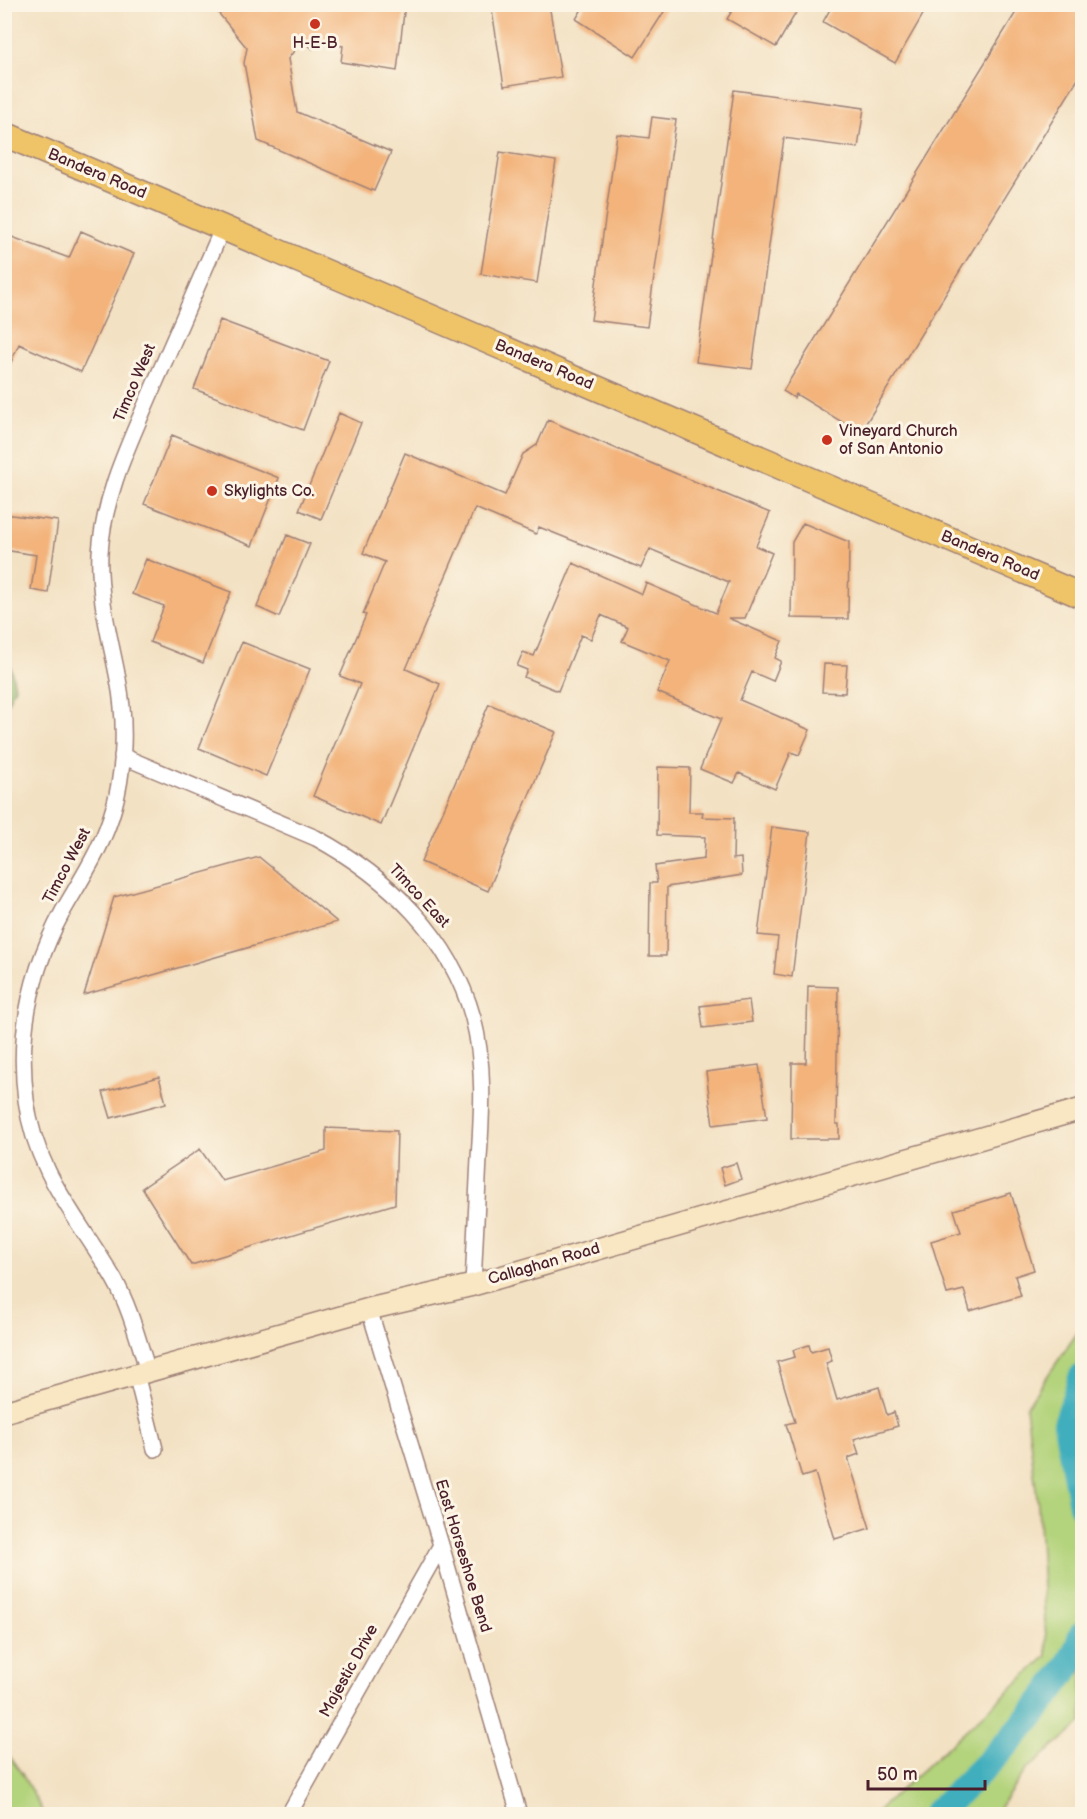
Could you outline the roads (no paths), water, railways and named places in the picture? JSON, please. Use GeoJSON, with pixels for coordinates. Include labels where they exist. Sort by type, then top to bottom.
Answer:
{"type":"FeatureCollection","features":[{"type":"Feature","properties":{"kind":"main road","name":"Bandera Road"},"geometry":{"type":"LineString","coordinates":[[4,134],[1083,596]]}},
{"type":"Feature","properties":{"kind":"main road","name":"Callaghan Road"},"geometry":{"type":"LineString","coordinates":[[4,1412],[369,1309],[472,1285],[1083,1109]]}},
{"type":"Feature","properties":{"kind":"street","name":"Timco West"},"geometry":{"type":"LineString","coordinates":[[155,1449],[142,1373],[125,1301],[106,1266],[64,1202],[42,1160],[33,1134],[26,1101],[24,1036],[34,976],[49,937],[94,860],[106,834],[120,779],[122,717],[119,683],[103,613],[100,584],[102,534],[106,507],[123,456],[223,227]]}},
{"type":"Feature","properties":{"kind":"street","name":"Timco East"},"geometry":{"type":"LineString","coordinates":[[122,756],[316,838],[345,854],[372,872],[394,892],[440,945],[465,992],[478,1044],[482,1100],[472,1285]]}},
{"type":"Feature","properties":{"kind":"street","name":"East Horseshoe Bend"},"geometry":{"type":"LineString","coordinates":[[369,1309],[441,1545],[519,1815]]}},
{"type":"Feature","properties":{"kind":"street","name":"Majestic Drive"},"geometry":{"type":"LineString","coordinates":[[289,1815],[441,1545]]}},
{"type":"Feature","properties":{"kind":"waterway"},"geometry":{"type":"LineString","coordinates":[[1082,1378],[1067,1424],[1082,1505]]}},
{"type":"Feature","properties":{"kind":"waterway"},"geometry":{"type":"LineString","coordinates":[[936,1814],[1001,1750],[1046,1698],[1070,1663],[1082,1635]]}},
{"type":"Feature","properties":{"kind":"place","name":"H-E-B"},"geometry":{"type":"Point","coordinates":[315,24]}},
{"type":"Feature","properties":{"kind":"place","name":"Vineyard Church of San Antonio"},"geometry":{"type":"Point","coordinates":[827,440]}},
{"type":"Feature","properties":{"kind":"place","name":"Skylights Co."},"geometry":{"type":"Point","coordinates":[212,491]}}]}
